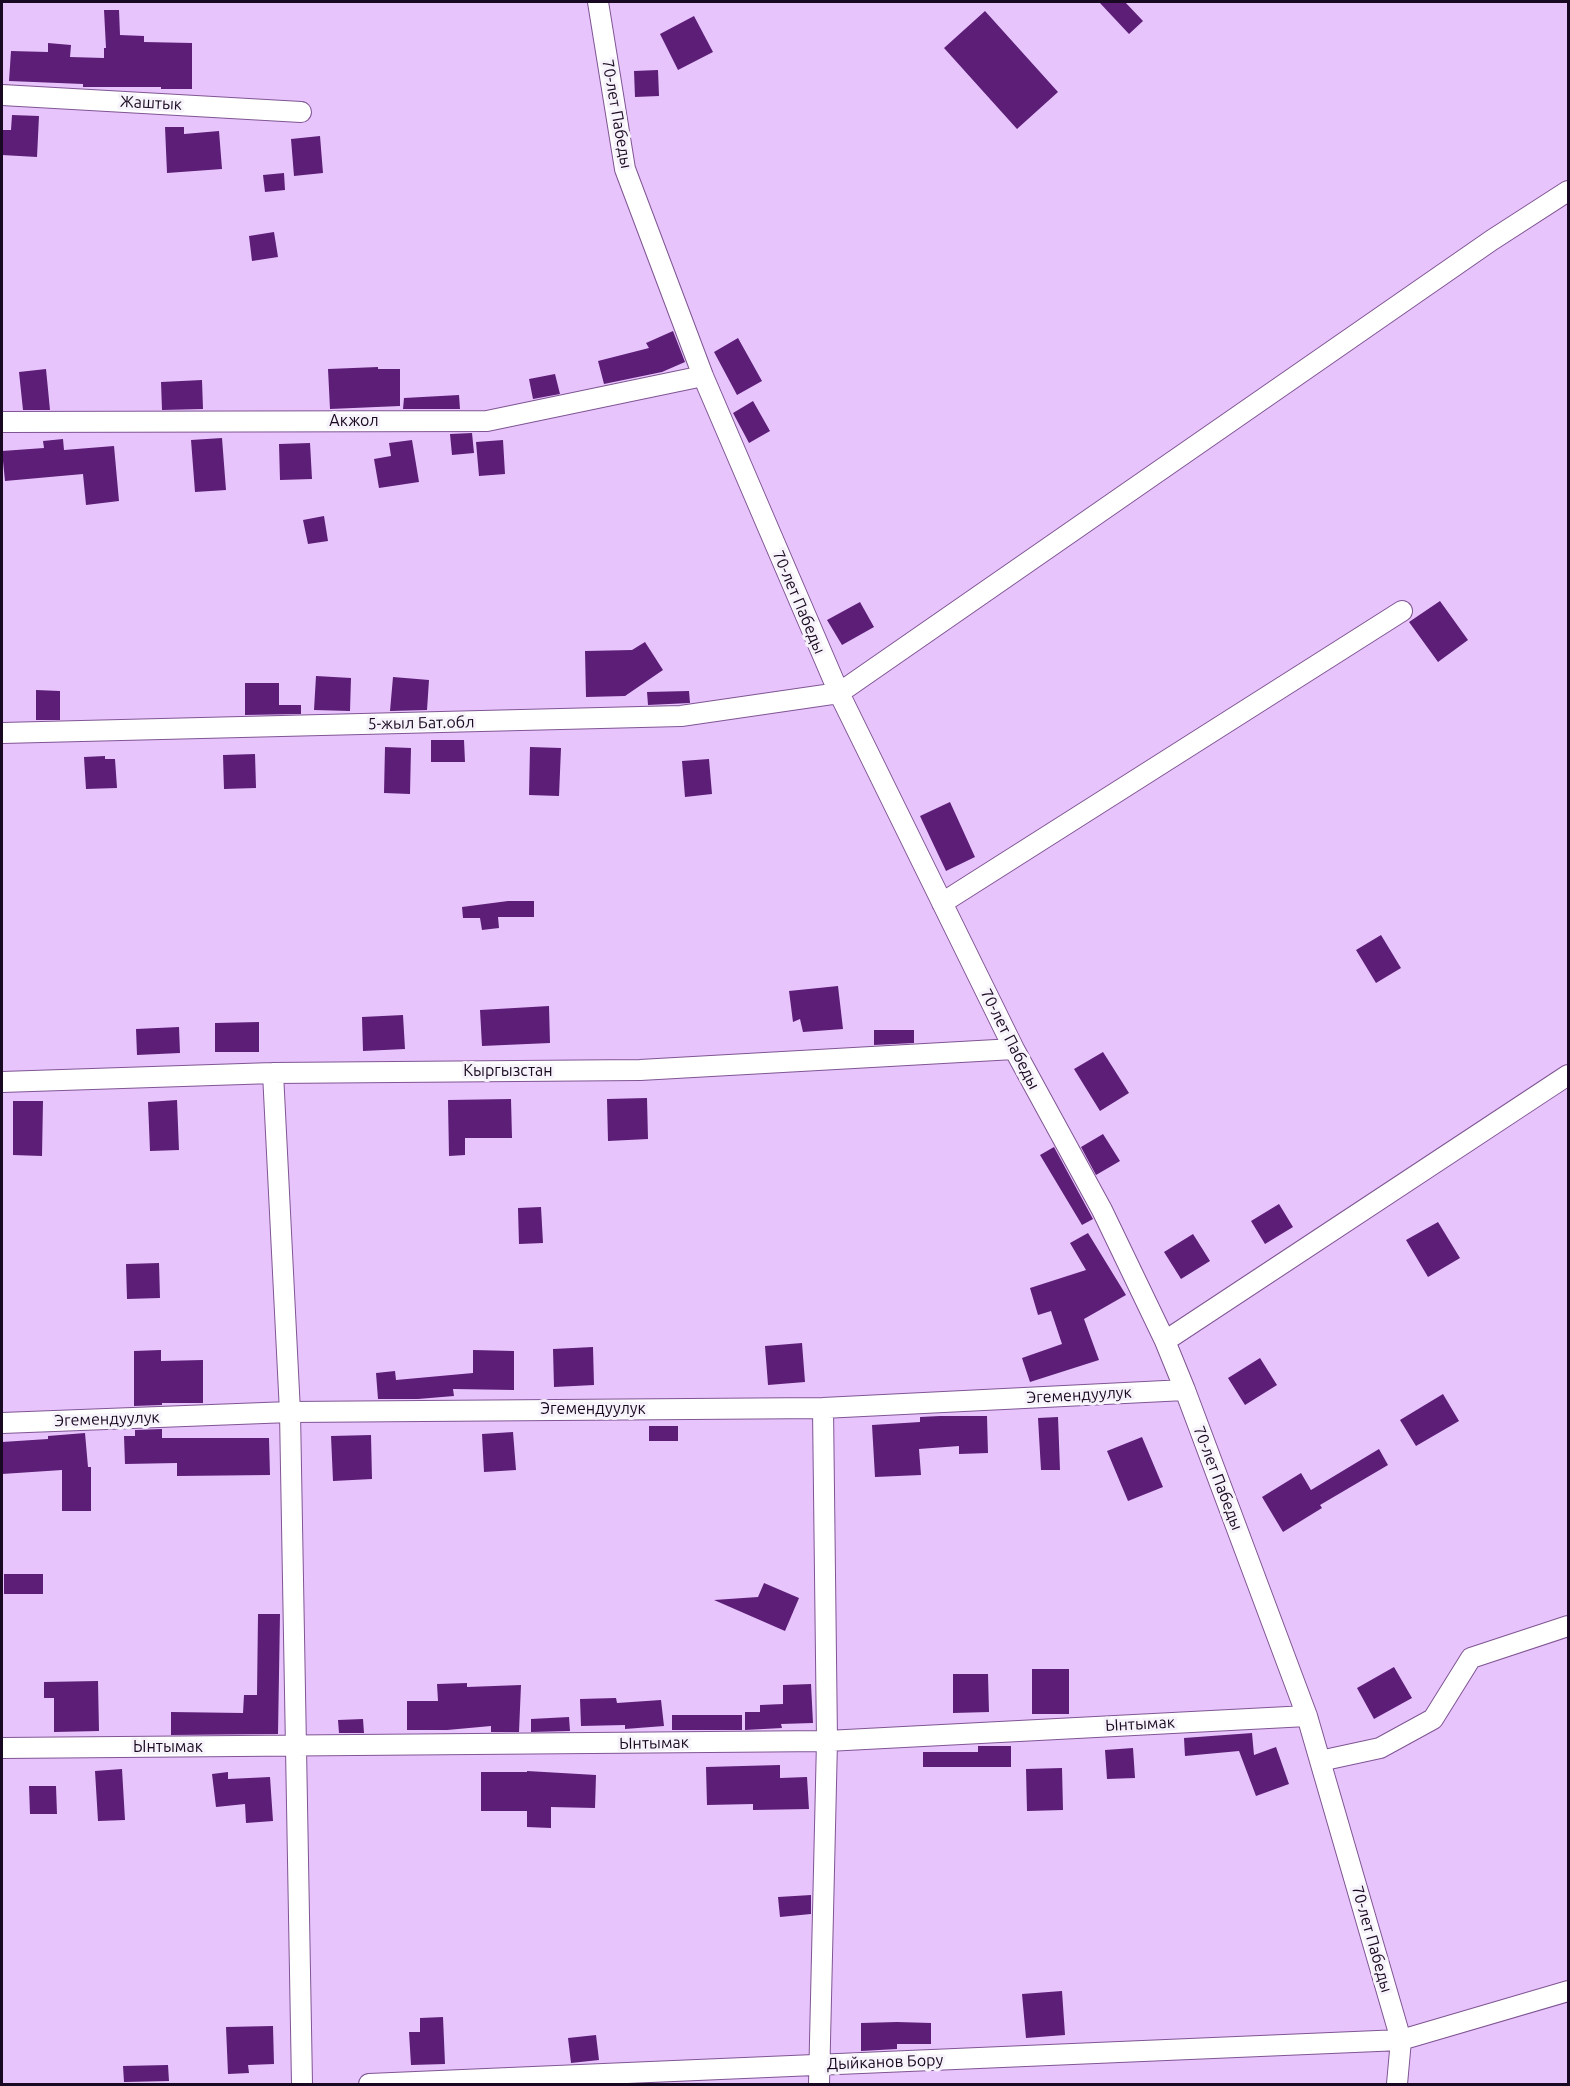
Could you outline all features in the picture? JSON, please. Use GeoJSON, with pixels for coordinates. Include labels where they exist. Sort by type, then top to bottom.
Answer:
{"type":"FeatureCollection","features":[{"type":"Feature","properties":{"kind":"street","name":"70-лет Пабеды"},"geometry":{"type":"LineString","coordinates":[[598,2],[625,169],[703,376],[838,693],[1014,1049],[1102,1210],[1165,1341],[1185,1390],[1307,1716],[1401,2040],[1397,2085]]}},
{"type":"Feature","properties":{"kind":"street","name":"Жаштык"},"geometry":{"type":"LineString","coordinates":[[2,95],[301,112]]}},
{"type":"Feature","properties":{"kind":"street"},"geometry":{"type":"LineString","coordinates":[[838,693],[1492,240],[1569,191]]}},
{"type":"Feature","properties":{"kind":"street","name":"Акжол"},"geometry":{"type":"LineString","coordinates":[[2,422],[487,421],[703,376]]}},
{"type":"Feature","properties":{"kind":"street"},"geometry":{"type":"LineString","coordinates":[[942,903],[1402,611]]}},
{"type":"Feature","properties":{"kind":"street","name":"5-жыл Бат.обл"},"geometry":{"type":"LineString","coordinates":[[2,733],[681,716],[838,693]]}},
{"type":"Feature","properties":{"kind":"street","name":"Кыргызстан"},"geometry":{"type":"LineString","coordinates":[[2,1082],[273,1073],[640,1070],[1014,1049]]}},
{"type":"Feature","properties":{"kind":"street"},"geometry":{"type":"LineString","coordinates":[[273,1073],[290,1412],[302,2085]]}},
{"type":"Feature","properties":{"kind":"street"},"geometry":{"type":"LineString","coordinates":[[1165,1341],[1569,1075]]}},
{"type":"Feature","properties":{"kind":"street","name":"Эгемендуулук"},"geometry":{"type":"LineString","coordinates":[[2,1423],[290,1412],[823,1408],[1185,1390]]}},
{"type":"Feature","properties":{"kind":"street"},"geometry":{"type":"LineString","coordinates":[[819,2075],[826,1741],[823,1408]]}},
{"type":"Feature","properties":{"kind":"street"},"geometry":{"type":"LineString","coordinates":[[1320,1761],[1380,1748],[1433,1719],[1471,1658],[1569,1626]]}},
{"type":"Feature","properties":{"kind":"street","name":"Ынтымак"},"geometry":{"type":"LineString","coordinates":[[2,1748],[826,1741],[1307,1716]]}},
{"type":"Feature","properties":{"kind":"street","name":"Дыйканов Бору"},"geometry":{"type":"LineString","coordinates":[[369,2085],[819,2075],[1401,2040],[1569,1991]]}},
{"type":"Feature","properties":{"kind":"building"},"geometry":{"type":"Polygon","coordinates":[[[1099,2],[1125,2],[1143,21],[1129,34],[1099,2]]]}},
{"type":"Feature","properties":{"kind":"building"},"geometry":{"type":"Polygon","coordinates":[[[104,10],[119,10],[120,35],[144,36],[144,42],[192,43],[192,89],[83,87],[83,84],[9,81],[11,51],[48,52],[48,43],[71,45],[70,57],[104,58],[104,48],[106,48],[104,10]]]}},
{"type":"Feature","properties":{"kind":"building"},"geometry":{"type":"Polygon","coordinates":[[[985,11],[1058,92],[1017,129],[944,48],[985,11]]]}},
{"type":"Feature","properties":{"kind":"building"},"geometry":{"type":"Polygon","coordinates":[[[694,16],[713,52],[678,70],[660,34],[694,16]]]}},
{"type":"Feature","properties":{"kind":"building"},"geometry":{"type":"Polygon","coordinates":[[[658,70],[659,96],[635,97],[634,71],[658,70]]]}},
{"type":"Feature","properties":{"kind":"building"},"geometry":{"type":"Polygon","coordinates":[[[12,115],[39,116],[37,157],[2,155],[2,130],[11,130],[12,115]]]}},
{"type":"Feature","properties":{"kind":"building"},"geometry":{"type":"Polygon","coordinates":[[[165,127],[184,127],[184,134],[219,131],[222,169],[167,173],[165,127]]]}},
{"type":"Feature","properties":{"kind":"building"},"geometry":{"type":"Polygon","coordinates":[[[320,136],[323,173],[294,176],[291,139],[320,136]]]}},
{"type":"Feature","properties":{"kind":"building"},"geometry":{"type":"Polygon","coordinates":[[[284,173],[285,190],[265,192],[263,175],[284,173]]]}},
{"type":"Feature","properties":{"kind":"building"},"geometry":{"type":"Polygon","coordinates":[[[274,232],[278,257],[252,261],[249,236],[274,232]]]}},
{"type":"Feature","properties":{"kind":"building"},"geometry":{"type":"Polygon","coordinates":[[[673,331],[685,362],[662,372],[604,384],[598,361],[649,348],[646,343],[673,331]]]}},
{"type":"Feature","properties":{"kind":"building"},"geometry":{"type":"Polygon","coordinates":[[[738,338],[762,381],[737,395],[714,352],[738,338]]]}},
{"type":"Feature","properties":{"kind":"building"},"geometry":{"type":"Polygon","coordinates":[[[378,367],[378,369],[400,369],[400,406],[330,409],[328,369],[378,367]]]}},
{"type":"Feature","properties":{"kind":"building"},"geometry":{"type":"Polygon","coordinates":[[[46,369],[50,410],[23,410],[19,372],[46,369]]]}},
{"type":"Feature","properties":{"kind":"building"},"geometry":{"type":"Polygon","coordinates":[[[555,374],[560,394],[533,399],[529,379],[555,374]]]}},
{"type":"Feature","properties":{"kind":"building"},"geometry":{"type":"Polygon","coordinates":[[[202,380],[203,409],[162,410],[161,382],[202,380]]]}},
{"type":"Feature","properties":{"kind":"building"},"geometry":{"type":"Polygon","coordinates":[[[459,395],[460,409],[403,409],[404,398],[459,395]]]}},
{"type":"Feature","properties":{"kind":"building"},"geometry":{"type":"Polygon","coordinates":[[[753,401],[770,431],[749,443],[733,413],[753,401]]]}},
{"type":"Feature","properties":{"kind":"building"},"geometry":{"type":"Polygon","coordinates":[[[472,433],[474,453],[452,455],[450,434],[472,433]]]}},
{"type":"Feature","properties":{"kind":"building"},"geometry":{"type":"Polygon","coordinates":[[[222,438],[226,490],[195,492],[191,440],[222,438]]]}},
{"type":"Feature","properties":{"kind":"building"},"geometry":{"type":"Polygon","coordinates":[[[63,439],[64,450],[114,446],[119,501],[86,505],[83,474],[5,481],[2,451],[44,448],[43,441],[63,439]]]}},
{"type":"Feature","properties":{"kind":"building"},"geometry":{"type":"Polygon","coordinates":[[[412,440],[419,482],[379,488],[374,459],[391,456],[389,443],[412,440]]]}},
{"type":"Feature","properties":{"kind":"building"},"geometry":{"type":"Polygon","coordinates":[[[503,440],[505,474],[479,476],[476,442],[503,440]]]}},
{"type":"Feature","properties":{"kind":"building"},"geometry":{"type":"Polygon","coordinates":[[[310,443],[312,479],[280,480],[279,444],[310,443]]]}},
{"type":"Feature","properties":{"kind":"building"},"geometry":{"type":"Polygon","coordinates":[[[324,516],[328,541],[308,544],[303,520],[324,516]]]}},
{"type":"Feature","properties":{"kind":"building"},"geometry":{"type":"Polygon","coordinates":[[[1440,601],[1468,640],[1438,662],[1409,622],[1440,601]]]}},
{"type":"Feature","properties":{"kind":"building"},"geometry":{"type":"Polygon","coordinates":[[[860,602],[874,627],[842,645],[827,620],[860,602]]]}},
{"type":"Feature","properties":{"kind":"building"},"geometry":{"type":"Polygon","coordinates":[[[645,642],[663,670],[625,696],[586,697],[585,651],[632,650],[645,642]]]}},
{"type":"Feature","properties":{"kind":"building"},"geometry":{"type":"Polygon","coordinates":[[[316,676],[351,678],[350,711],[314,710],[316,676]]]}},
{"type":"Feature","properties":{"kind":"building"},"geometry":{"type":"Polygon","coordinates":[[[393,677],[429,680],[427,710],[390,711],[393,677]]]}},
{"type":"Feature","properties":{"kind":"building"},"geometry":{"type":"Polygon","coordinates":[[[245,683],[279,683],[279,705],[301,705],[301,714],[245,715],[245,683]]]}},
{"type":"Feature","properties":{"kind":"building"},"geometry":{"type":"Polygon","coordinates":[[[36,690],[60,691],[60,720],[36,720],[36,690]]]}},
{"type":"Feature","properties":{"kind":"building"},"geometry":{"type":"Polygon","coordinates":[[[689,691],[690,703],[648,705],[647,692],[689,691]]]}},
{"type":"Feature","properties":{"kind":"building"},"geometry":{"type":"Polygon","coordinates":[[[431,740],[464,740],[465,762],[431,762],[431,740]]]}},
{"type":"Feature","properties":{"kind":"building"},"geometry":{"type":"Polygon","coordinates":[[[385,747],[411,748],[410,794],[384,793],[385,747]]]}},
{"type":"Feature","properties":{"kind":"building"},"geometry":{"type":"Polygon","coordinates":[[[530,747],[561,748],[559,796],[529,795],[530,747]]]}},
{"type":"Feature","properties":{"kind":"building"},"geometry":{"type":"Polygon","coordinates":[[[255,754],[256,788],[224,789],[223,755],[255,754]]]}},
{"type":"Feature","properties":{"kind":"building"},"geometry":{"type":"Polygon","coordinates":[[[105,756],[105,759],[115,759],[117,788],[86,789],[84,757],[105,756]]]}},
{"type":"Feature","properties":{"kind":"building"},"geometry":{"type":"Polygon","coordinates":[[[709,759],[712,794],[685,797],[682,761],[709,759]]]}},
{"type":"Feature","properties":{"kind":"building"},"geometry":{"type":"Polygon","coordinates":[[[950,802],[975,857],[946,871],[920,816],[950,802]]]}},
{"type":"Feature","properties":{"kind":"building"},"geometry":{"type":"Polygon","coordinates":[[[508,901],[534,901],[534,917],[498,917],[499,928],[482,930],[480,918],[463,918],[462,907],[508,901]]]}},
{"type":"Feature","properties":{"kind":"building"},"geometry":{"type":"Polygon","coordinates":[[[1381,935],[1401,968],[1376,983],[1356,950],[1381,935]]]}},
{"type":"Feature","properties":{"kind":"building"},"geometry":{"type":"Polygon","coordinates":[[[838,986],[843,1029],[803,1032],[800,1019],[793,1022],[789,991],[838,986]]]}},
{"type":"Feature","properties":{"kind":"building"},"geometry":{"type":"Polygon","coordinates":[[[549,1006],[550,1043],[482,1046],[480,1010],[549,1006]]]}},
{"type":"Feature","properties":{"kind":"building"},"geometry":{"type":"Polygon","coordinates":[[[403,1015],[405,1049],[363,1051],[362,1017],[403,1015]]]}},
{"type":"Feature","properties":{"kind":"building"},"geometry":{"type":"Polygon","coordinates":[[[259,1022],[259,1052],[215,1052],[215,1023],[259,1022]]]}},
{"type":"Feature","properties":{"kind":"building"},"geometry":{"type":"Polygon","coordinates":[[[179,1027],[180,1053],[137,1055],[136,1029],[179,1027]]]}},
{"type":"Feature","properties":{"kind":"building"},"geometry":{"type":"Polygon","coordinates":[[[874,1030],[914,1030],[914,1043],[874,1045],[874,1030]]]}},
{"type":"Feature","properties":{"kind":"building"},"geometry":{"type":"Polygon","coordinates":[[[1103,1052],[1129,1093],[1100,1111],[1074,1069],[1103,1052]]]}},
{"type":"Feature","properties":{"kind":"building"},"geometry":{"type":"Polygon","coordinates":[[[647,1098],[648,1139],[608,1141],[607,1099],[647,1098]]]}},
{"type":"Feature","properties":{"kind":"building"},"geometry":{"type":"Polygon","coordinates":[[[511,1099],[512,1138],[465,1138],[465,1155],[449,1156],[448,1100],[511,1099]]]}},
{"type":"Feature","properties":{"kind":"building"},"geometry":{"type":"Polygon","coordinates":[[[177,1100],[179,1150],[150,1151],[148,1102],[177,1100]]]}},
{"type":"Feature","properties":{"kind":"building"},"geometry":{"type":"Polygon","coordinates":[[[13,1101],[43,1101],[42,1156],[13,1155],[13,1101]]]}},
{"type":"Feature","properties":{"kind":"building"},"geometry":{"type":"Polygon","coordinates":[[[1103,1134],[1120,1161],[1096,1175],[1081,1147],[1103,1134]]]}},
{"type":"Feature","properties":{"kind":"building"},"geometry":{"type":"Polygon","coordinates":[[[1054,1147],[1093,1219],[1082,1225],[1040,1155],[1054,1147]]]}},
{"type":"Feature","properties":{"kind":"building"},"geometry":{"type":"Polygon","coordinates":[[[1279,1204],[1293,1227],[1265,1244],[1251,1221],[1279,1204]]]}},
{"type":"Feature","properties":{"kind":"building"},"geometry":{"type":"Polygon","coordinates":[[[541,1207],[543,1243],[519,1244],[518,1208],[541,1207]]]}},
{"type":"Feature","properties":{"kind":"building"},"geometry":{"type":"Polygon","coordinates":[[[1438,1222],[1460,1258],[1428,1277],[1406,1240],[1438,1222]]]}},
{"type":"Feature","properties":{"kind":"building"},"geometry":{"type":"Polygon","coordinates":[[[1088,1233],[1126,1295],[1084,1319],[1099,1360],[1030,1382],[1022,1358],[1062,1344],[1051,1311],[1038,1315],[1030,1288],[1086,1270],[1070,1243],[1088,1233]]]}},
{"type":"Feature","properties":{"kind":"building"},"geometry":{"type":"Polygon","coordinates":[[[1193,1234],[1210,1261],[1181,1279],[1164,1252],[1193,1234]]]}},
{"type":"Feature","properties":{"kind":"building"},"geometry":{"type":"Polygon","coordinates":[[[159,1263],[160,1298],[127,1299],[126,1264],[159,1263]]]}},
{"type":"Feature","properties":{"kind":"building"},"geometry":{"type":"Polygon","coordinates":[[[802,1343],[805,1382],[768,1385],[765,1346],[802,1343]]]}},
{"type":"Feature","properties":{"kind":"building"},"geometry":{"type":"Polygon","coordinates":[[[593,1347],[594,1385],[554,1387],[553,1349],[593,1347]]]}},
{"type":"Feature","properties":{"kind":"building"},"geometry":{"type":"Polygon","coordinates":[[[161,1350],[161,1361],[203,1360],[203,1403],[134,1406],[134,1351],[161,1350]]]}},
{"type":"Feature","properties":{"kind":"building"},"geometry":{"type":"Polygon","coordinates":[[[473,1350],[514,1351],[514,1390],[453,1389],[454,1396],[378,1399],[376,1373],[395,1371],[396,1380],[473,1373],[473,1350]]]}},
{"type":"Feature","properties":{"kind":"building"},"geometry":{"type":"Polygon","coordinates":[[[1260,1358],[1277,1385],[1245,1405],[1228,1378],[1260,1358]]]}},
{"type":"Feature","properties":{"kind":"building"},"geometry":{"type":"Polygon","coordinates":[[[1443,1394],[1459,1421],[1416,1446],[1400,1420],[1443,1394]]]}},
{"type":"Feature","properties":{"kind":"building"},"geometry":{"type":"Polygon","coordinates":[[[987,1416],[988,1453],[959,1454],[959,1446],[919,1449],[921,1475],[875,1477],[872,1425],[920,1422],[920,1417],[987,1416]]]}},
{"type":"Feature","properties":{"kind":"building"},"geometry":{"type":"Polygon","coordinates":[[[1058,1417],[1060,1470],[1041,1470],[1038,1418],[1058,1417]]]}},
{"type":"Feature","properties":{"kind":"building"},"geometry":{"type":"Polygon","coordinates":[[[649,1426],[678,1426],[678,1441],[649,1441],[649,1426]]]}},
{"type":"Feature","properties":{"kind":"building"},"geometry":{"type":"Polygon","coordinates":[[[162,1429],[162,1438],[269,1438],[270,1475],[177,1476],[177,1463],[125,1464],[124,1436],[135,1436],[135,1430],[162,1429]]]}},
{"type":"Feature","properties":{"kind":"building"},"geometry":{"type":"Polygon","coordinates":[[[513,1432],[516,1470],[484,1472],[482,1434],[513,1432]]]}},
{"type":"Feature","properties":{"kind":"building"},"geometry":{"type":"Polygon","coordinates":[[[85,1433],[88,1467],[91,1467],[91,1511],[62,1511],[62,1470],[2,1474],[2,1442],[48,1439],[48,1436],[85,1433]]]}},
{"type":"Feature","properties":{"kind":"building"},"geometry":{"type":"Polygon","coordinates":[[[371,1435],[372,1479],[333,1481],[331,1436],[371,1435]]]}},
{"type":"Feature","properties":{"kind":"building"},"geometry":{"type":"Polygon","coordinates":[[[1142,1437],[1163,1487],[1128,1501],[1107,1451],[1142,1437]]]}},
{"type":"Feature","properties":{"kind":"building"},"geometry":{"type":"Polygon","coordinates":[[[1379,1449],[1388,1465],[1320,1505],[1322,1508],[1283,1532],[1262,1497],[1301,1473],[1311,1490],[1379,1449]]]}},
{"type":"Feature","properties":{"kind":"building"},"geometry":{"type":"Polygon","coordinates":[[[4,1574],[43,1574],[43,1594],[4,1594],[4,1574]]]}},
{"type":"Feature","properties":{"kind":"building"},"geometry":{"type":"Polygon","coordinates":[[[764,1583],[799,1598],[785,1631],[714,1600],[758,1597],[764,1583]]]}},
{"type":"Feature","properties":{"kind":"building"},"geometry":{"type":"Polygon","coordinates":[[[258,1614],[280,1614],[278,1734],[171,1735],[171,1712],[243,1713],[244,1695],[257,1695],[258,1614]]]}},
{"type":"Feature","properties":{"kind":"building"},"geometry":{"type":"Polygon","coordinates":[[[1394,1667],[1412,1698],[1374,1719],[1357,1688],[1394,1667]]]}},
{"type":"Feature","properties":{"kind":"building"},"geometry":{"type":"Polygon","coordinates":[[[1032,1669],[1069,1669],[1069,1714],[1032,1714],[1032,1669]]]}},
{"type":"Feature","properties":{"kind":"building"},"geometry":{"type":"Polygon","coordinates":[[[953,1674],[988,1674],[989,1712],[953,1713],[953,1674]]]}},
{"type":"Feature","properties":{"kind":"building"},"geometry":{"type":"Polygon","coordinates":[[[98,1681],[99,1731],[54,1732],[54,1698],[44,1698],[44,1682],[98,1681]]]}},
{"type":"Feature","properties":{"kind":"building"},"geometry":{"type":"Polygon","coordinates":[[[467,1683],[467,1687],[521,1685],[519,1732],[491,1732],[491,1726],[447,1730],[407,1730],[407,1701],[438,1701],[437,1684],[467,1683]]]}},
{"type":"Feature","properties":{"kind":"building"},"geometry":{"type":"Polygon","coordinates":[[[811,1684],[813,1723],[781,1724],[782,1728],[745,1730],[745,1712],[760,1712],[760,1705],[783,1704],[783,1685],[811,1684]]]}},
{"type":"Feature","properties":{"kind":"building"},"geometry":{"type":"Polygon","coordinates":[[[616,1698],[617,1703],[661,1700],[664,1726],[625,1729],[625,1725],[581,1726],[580,1699],[616,1698]]]}},
{"type":"Feature","properties":{"kind":"building"},"geometry":{"type":"Polygon","coordinates":[[[672,1715],[742,1715],[742,1730],[672,1730],[672,1715]]]}},
{"type":"Feature","properties":{"kind":"building"},"geometry":{"type":"Polygon","coordinates":[[[569,1717],[570,1731],[531,1732],[531,1719],[569,1717]]]}},
{"type":"Feature","properties":{"kind":"building"},"geometry":{"type":"Polygon","coordinates":[[[363,1719],[364,1733],[339,1733],[338,1720],[363,1719]]]}},
{"type":"Feature","properties":{"kind":"building"},"geometry":{"type":"Polygon","coordinates":[[[1252,1733],[1254,1755],[1276,1747],[1289,1784],[1256,1796],[1239,1751],[1185,1756],[1184,1738],[1252,1733]]]}},
{"type":"Feature","properties":{"kind":"building"},"geometry":{"type":"Polygon","coordinates":[[[978,1746],[1011,1746],[1011,1767],[923,1767],[923,1752],[978,1752],[978,1746]]]}},
{"type":"Feature","properties":{"kind":"building"},"geometry":{"type":"Polygon","coordinates":[[[1133,1748],[1135,1778],[1107,1779],[1105,1750],[1133,1748]]]}},
{"type":"Feature","properties":{"kind":"building"},"geometry":{"type":"Polygon","coordinates":[[[780,1765],[780,1778],[807,1777],[809,1809],[753,1810],[753,1804],[707,1805],[706,1767],[780,1765]]]}},
{"type":"Feature","properties":{"kind":"building"},"geometry":{"type":"Polygon","coordinates":[[[1062,1768],[1063,1810],[1027,1811],[1026,1769],[1062,1768]]]}},
{"type":"Feature","properties":{"kind":"building"},"geometry":{"type":"Polygon","coordinates":[[[122,1769],[125,1820],[98,1821],[95,1771],[122,1769]]]}},
{"type":"Feature","properties":{"kind":"building"},"geometry":{"type":"Polygon","coordinates":[[[527,1771],[596,1775],[595,1808],[551,1807],[551,1828],[527,1827],[527,1811],[481,1811],[481,1772],[527,1771]]]}},
{"type":"Feature","properties":{"kind":"building"},"geometry":{"type":"Polygon","coordinates":[[[228,1772],[228,1779],[270,1777],[273,1821],[246,1823],[245,1804],[216,1807],[212,1774],[228,1772]]]}},
{"type":"Feature","properties":{"kind":"building"},"geometry":{"type":"Polygon","coordinates":[[[29,1786],[56,1786],[57,1814],[30,1814],[29,1786]]]}},
{"type":"Feature","properties":{"kind":"building"},"geometry":{"type":"Polygon","coordinates":[[[811,1895],[811,1914],[780,1917],[778,1897],[811,1895]]]}},
{"type":"Feature","properties":{"kind":"building"},"geometry":{"type":"Polygon","coordinates":[[[1062,1991],[1065,2035],[1026,2038],[1022,1994],[1062,1991]]]}},
{"type":"Feature","properties":{"kind":"building"},"geometry":{"type":"Polygon","coordinates":[[[443,2017],[445,2064],[411,2065],[409,2032],[420,2032],[420,2018],[443,2017]]]}},
{"type":"Feature","properties":{"kind":"building"},"geometry":{"type":"Polygon","coordinates":[[[861,2023],[931,2023],[931,2044],[897,2044],[897,2049],[861,2051],[861,2023]]]}},
{"type":"Feature","properties":{"kind":"building"},"geometry":{"type":"Polygon","coordinates":[[[273,2026],[274,2064],[248,2065],[249,2073],[228,2074],[226,2027],[273,2026]]]}},
{"type":"Feature","properties":{"kind":"building"},"geometry":{"type":"Polygon","coordinates":[[[596,2035],[599,2060],[571,2063],[568,2038],[596,2035]]]}},
{"type":"Feature","properties":{"kind":"building"},"geometry":{"type":"Polygon","coordinates":[[[168,2065],[169,2081],[124,2082],[123,2066],[168,2065]]]}}]}
